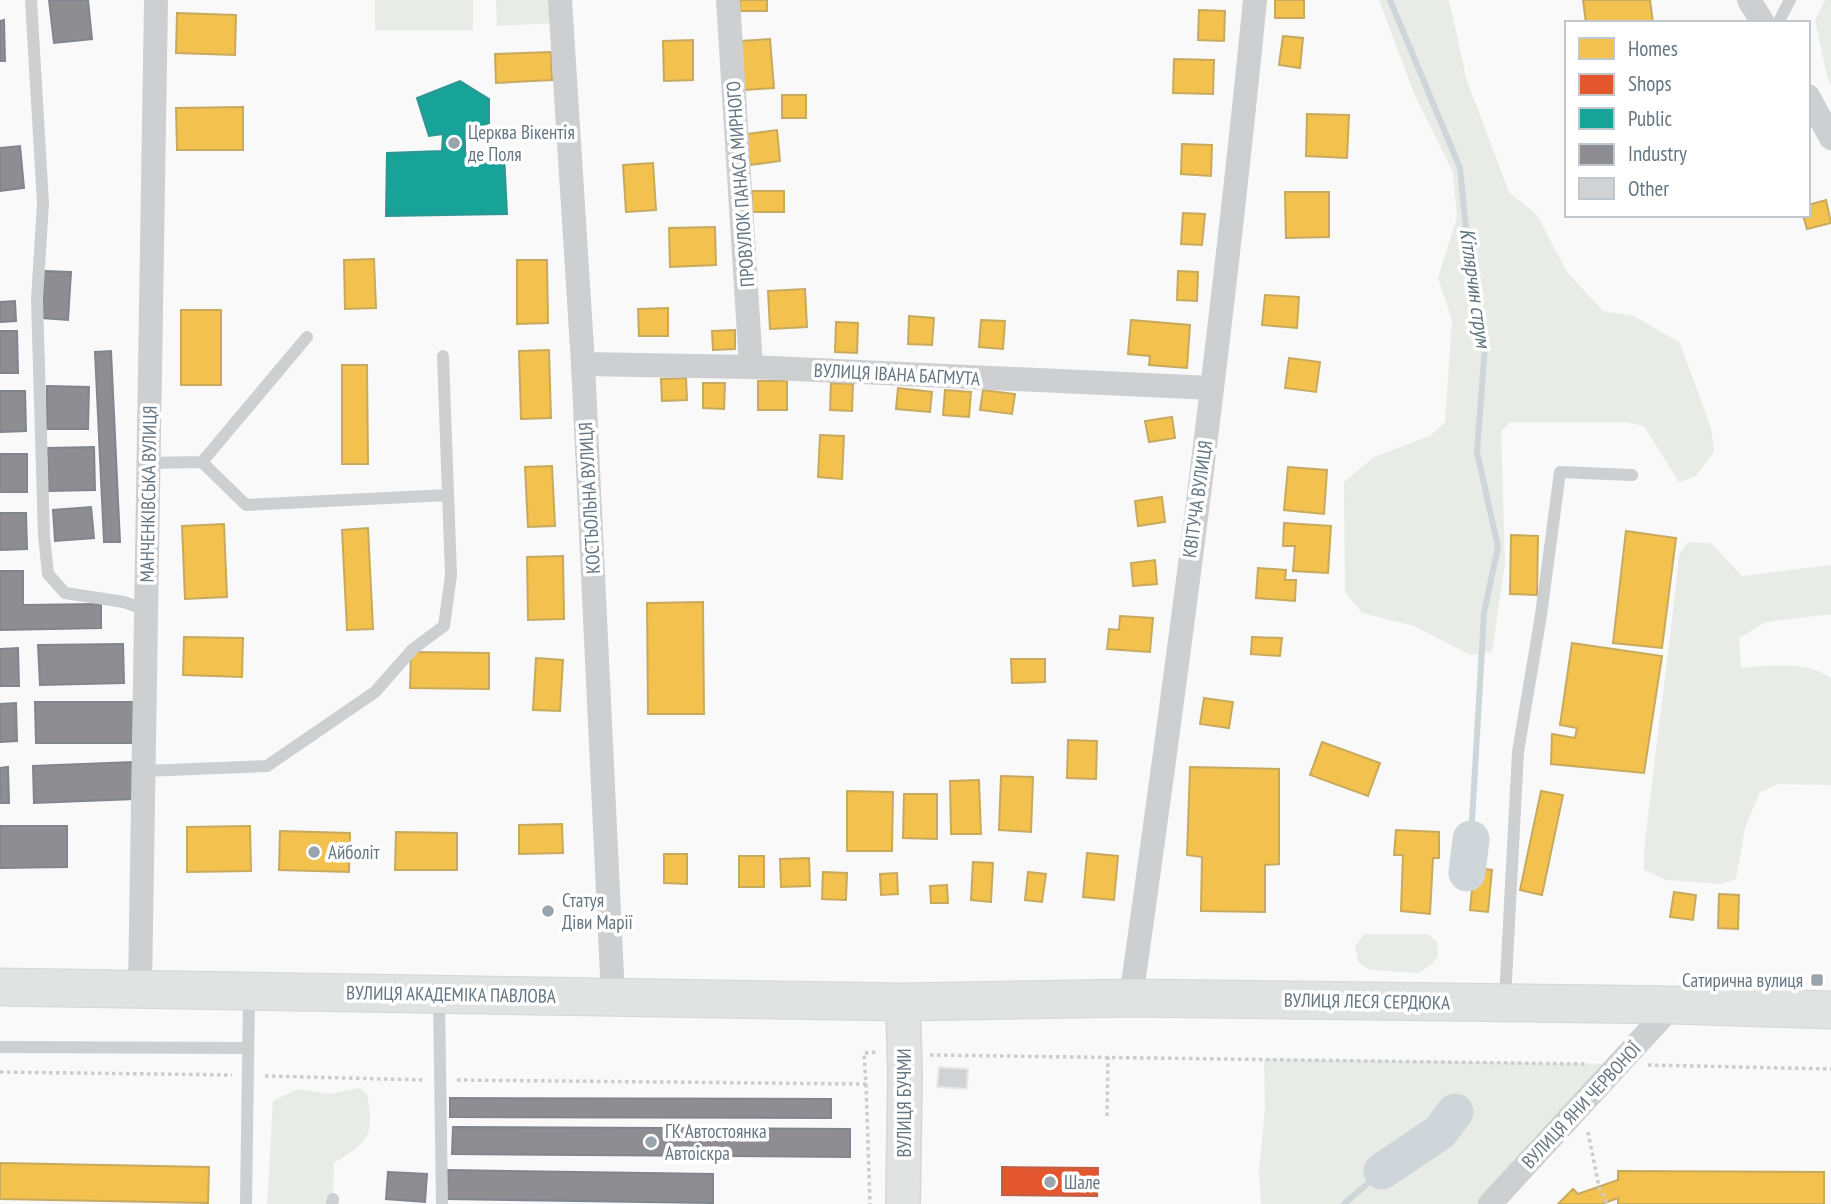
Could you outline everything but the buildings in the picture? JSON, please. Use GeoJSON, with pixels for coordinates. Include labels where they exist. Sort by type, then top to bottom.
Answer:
{"type":"FeatureCollection","features":[{"type":"Feature","properties":{"kind":"main road","name":"ВУЛИЦЯ АКАДЕМІКА ПАВЛОВА"},"geometry":{"type":"LineString","coordinates":[[0,987],[903,1002]]}},
{"type":"Feature","properties":{"kind":"main road","name":"ВУЛИЦЯ ЛЕСЯ СЕРДЮКА"},"geometry":{"type":"LineString","coordinates":[[903,1002],[1131,998],[1673,1005],[1831,1010]]}},
{"type":"Feature","properties":{"kind":"street","name":"МАНЧЕНКІВСЬКА ВУЛИЦЯ"},"geometry":{"type":"LineString","coordinates":[[140,988],[156,0]]}},
{"type":"Feature","properties":{"kind":"street","name":"КОСТЬОЛЬНА ВУЛИЦЯ"},"geometry":{"type":"LineString","coordinates":[[560,0],[583,364],[613,997]]}},
{"type":"Feature","properties":{"kind":"street","name":"ПРОВУЛОК ПАНАСА МИРНОГО"},"geometry":{"type":"LineString","coordinates":[[728,0],[751,368]]}},
{"type":"Feature","properties":{"kind":"street","name":"КВІТУЧА ВУЛИЦЯ"},"geometry":{"type":"LineString","coordinates":[[1131,998],[1212,388],[1255,0]]}},
{"type":"Feature","properties":{"kind":"street"},"geometry":{"type":"LineString","coordinates":[[1749,0],[1762,21]]}},
{"type":"Feature","properties":{"kind":"street"},"geometry":{"type":"LineString","coordinates":[[1810,100],[1831,138]]}},
{"type":"Feature","properties":{"kind":"street","name":"ВУЛИЦЯ ІВАНА БАГМУТА"},"geometry":{"type":"LineString","coordinates":[[583,364],[751,368],[1212,388]]}},
{"type":"Feature","properties":{"kind":"street","name":"ВУЛИЦЯ БУЧМИ"},"geometry":{"type":"LineString","coordinates":[[903,1002],[903,1204]]}},
{"type":"Feature","properties":{"kind":"street","name":"ВУЛИЦЯ ЯНИ ЧЕРВОНОЇ"},"geometry":{"type":"LineString","coordinates":[[1490,1204],[1673,1005]]}},
{"type":"Feature","properties":{"kind":"lane"},"geometry":{"type":"LineString","coordinates":[[31,0],[43,203],[37,300],[44,536],[48,575],[65,593],[124,602],[146,610]]}},
{"type":"Feature","properties":{"kind":"lane"},"geometry":{"type":"LineString","coordinates":[[1779,21],[1790,0]]}},
{"type":"Feature","properties":{"kind":"lane"},"geometry":{"type":"LineString","coordinates":[[202,462],[307,337]]}},
{"type":"Feature","properties":{"kind":"lane"},"geometry":{"type":"LineString","coordinates":[[144,771],[267,766],[375,692],[413,649],[444,626],[451,575],[443,356]]}},
{"type":"Feature","properties":{"kind":"lane"},"geometry":{"type":"LineString","coordinates":[[148,463],[202,462],[246,505],[448,495]]}},
{"type":"Feature","properties":{"kind":"lane"},"geometry":{"type":"LineString","coordinates":[[1504,1003],[1518,752],[1541,615],[1560,472],[1632,475]]}},
{"type":"Feature","properties":{"kind":"lane"},"geometry":{"type":"LineString","coordinates":[[246,1204],[249,991]]}},
{"type":"Feature","properties":{"kind":"lane"},"geometry":{"type":"LineString","coordinates":[[439,994],[442,1204]]}},
{"type":"Feature","properties":{"kind":"lane"},"geometry":{"type":"LineString","coordinates":[[0,1047],[248,1048]]}},
{"type":"Feature","properties":{"kind":"path"},"geometry":{"type":"LineString","coordinates":[[870,1204],[864,1053],[878,1052]]}},
{"type":"Feature","properties":{"kind":"path"},"geometry":{"type":"LineString","coordinates":[[925,1054],[1831,1069]]}},
{"type":"Feature","properties":{"kind":"path"},"geometry":{"type":"LineString","coordinates":[[1107,1116],[1108,1056]]}},
{"type":"Feature","properties":{"kind":"path"},"geometry":{"type":"LineString","coordinates":[[0,1072],[866,1084]]}},
{"type":"Feature","properties":{"kind":"path"},"geometry":{"type":"LineString","coordinates":[[1587,1127],[1599,1187],[1607,1204]]}},
{"type":"Feature","properties":{"kind":"shaded area"},"geometry":{"type":"Polygon","coordinates":[[[375,0],[473,0],[473,30],[375,30],[375,0]]]}},
{"type":"Feature","properties":{"kind":"shaded area"},"geometry":{"type":"Polygon","coordinates":[[[496,0],[553,0],[555,23],[497,26],[496,0]]]}},
{"type":"Feature","properties":{"kind":"shaded area"},"geometry":{"type":"Polygon","coordinates":[[[1379,0],[1449,0],[1467,81],[1509,192],[1537,215],[1567,272],[1603,311],[1634,316],[1680,343],[1711,428],[1714,452],[1696,476],[1679,482],[1644,426],[1625,422],[1510,422],[1501,431],[1505,563],[1492,652],[1470,655],[1414,626],[1362,613],[1345,592],[1344,482],[1374,457],[1430,436],[1445,422],[1452,320],[1438,278],[1457,217],[1453,172],[1415,96],[1379,0]]]}},
{"type":"Feature","properties":{"kind":"shaded area"},"geometry":{"type":"Polygon","coordinates":[[[1825,0],[1831,0],[1831,86],[1815,20],[1825,0]]]}},
{"type":"Feature","properties":{"kind":"shaded area"},"geometry":{"type":"Polygon","coordinates":[[[1688,542],[1711,543],[1742,576],[1831,565],[1831,614],[1766,622],[1739,638],[1741,668],[1799,666],[1821,672],[1831,678],[1831,785],[1779,784],[1760,792],[1745,828],[1736,879],[1721,884],[1666,880],[1644,870],[1679,555],[1688,542]]]}},
{"type":"Feature","properties":{"kind":"shaded area"},"geometry":{"type":"Polygon","coordinates":[[[1365,934],[1427,934],[1437,941],[1438,956],[1419,973],[1370,970],[1358,962],[1355,946],[1365,934]]]}},
{"type":"Feature","properties":{"kind":"shaded area"},"geometry":{"type":"Polygon","coordinates":[[[1264,1059],[1618,1064],[1490,1204],[1261,1204],[1259,1170],[1265,1109],[1264,1059]]]}},
{"type":"Feature","properties":{"kind":"shaded area"},"geometry":{"type":"Polygon","coordinates":[[[359,1088],[367,1094],[369,1128],[362,1143],[334,1163],[332,1204],[267,1204],[273,1101],[298,1089],[329,1094],[359,1088]]]}},
{"type":"Feature","properties":{"kind":"waterway","name":"Кітлярчин струм"},"geometry":{"type":"LineString","coordinates":[[1390,0],[1460,168],[1471,280],[1485,346],[1477,452],[1498,547],[1484,613],[1471,839]]}},
{"type":"Feature","properties":{"kind":"waterway"},"geometry":{"type":"LineString","coordinates":[[1467,873],[1471,839]]}},
{"type":"Feature","properties":{"kind":"waterway"},"geometry":{"type":"LineString","coordinates":[[1382,1171],[1440,1132],[1455,1112]]}},
{"type":"Feature","properties":{"kind":"waterway","name":"Кітлярчин струм"},"geometry":{"type":"LineString","coordinates":[[1344,1204],[1382,1171]]}},
{"type":"Feature","properties":{"kind":"place","name":"Церква Вікентія де Поля"},"geometry":{"type":"Point","coordinates":[454,143]}},
{"type":"Feature","properties":{"kind":"place","name":"Айболіт"},"geometry":{"type":"Point","coordinates":[314,852]}},
{"type":"Feature","properties":{"kind":"place","name":"Статуя Діви Марії"},"geometry":{"type":"Point","coordinates":[548,911]}},
{"type":"Feature","properties":{"kind":"place","name":"Сатирична вулиця"},"geometry":{"type":"Point","coordinates":[1817,980]}},
{"type":"Feature","properties":{"kind":"place","name":"ГК Автостоянка Автоіскра"},"geometry":{"type":"Point","coordinates":[651,1142]}},
{"type":"Feature","properties":{"kind":"place","name":"Шале"},"geometry":{"type":"Point","coordinates":[1050,1182]}}]}
